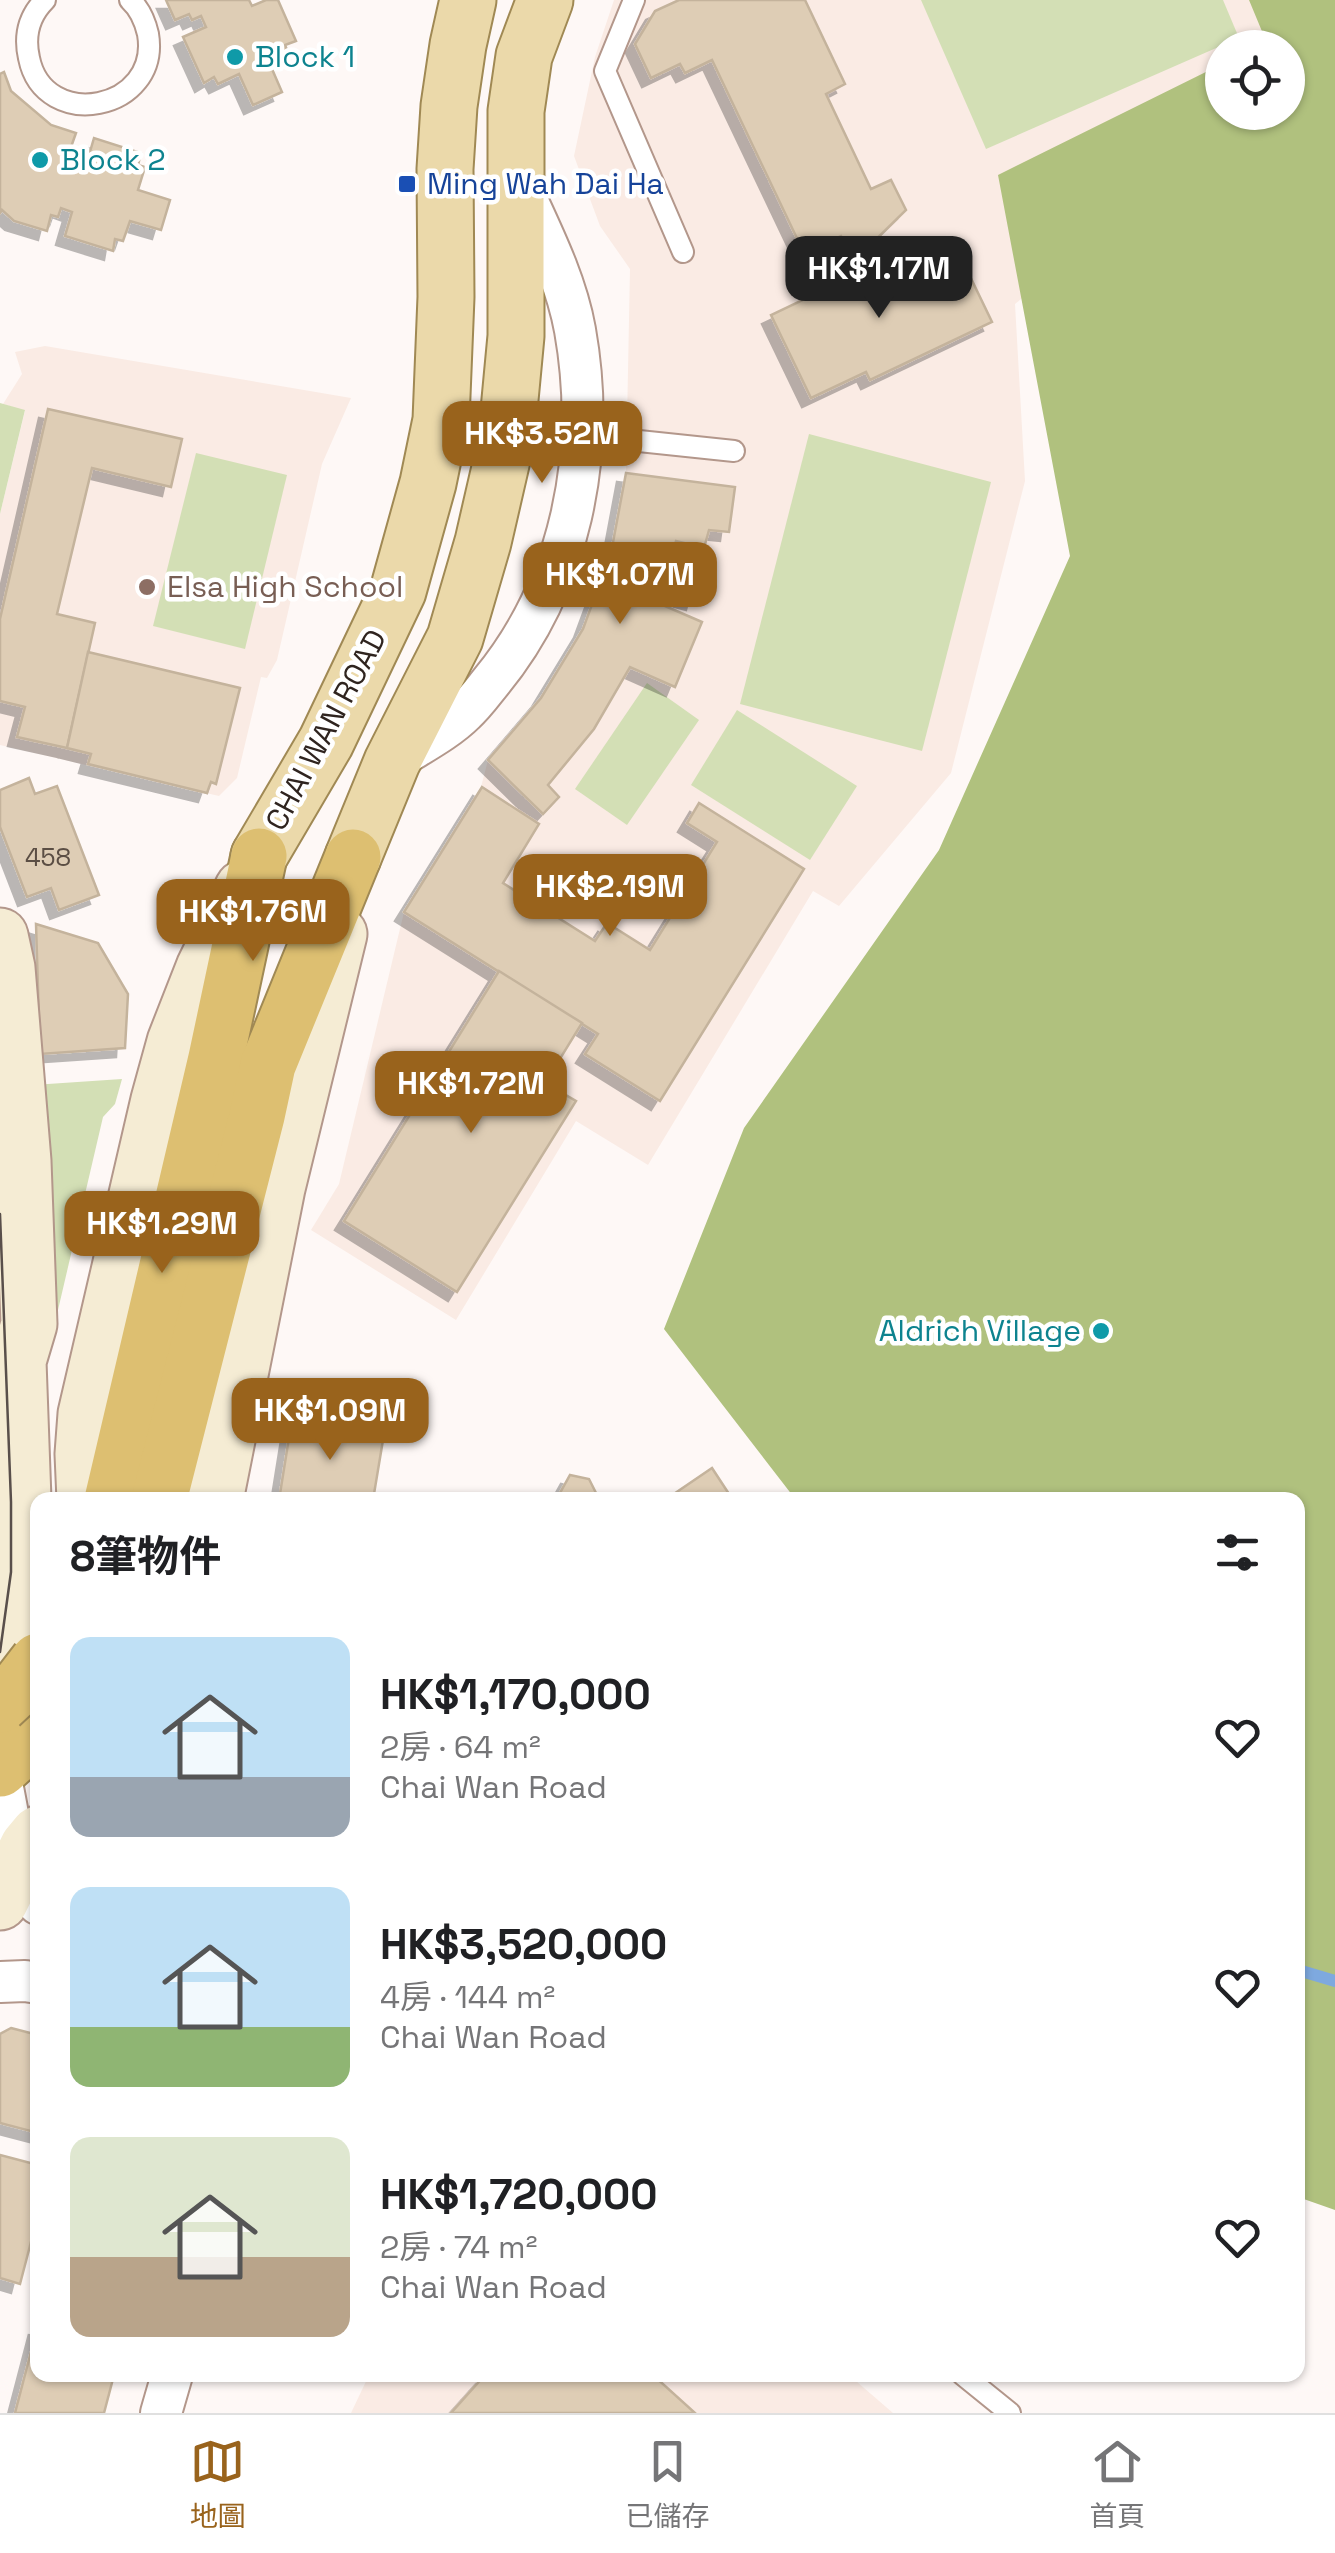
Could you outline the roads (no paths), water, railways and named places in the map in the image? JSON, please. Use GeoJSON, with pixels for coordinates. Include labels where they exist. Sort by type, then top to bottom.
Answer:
{"type":"FeatureCollection","features":[{"type":"Feature","properties":{"kind":"highway"},"geometry":{"type":"LineString","coordinates":[[114,1492],[242,1061],[259,856]]}},
{"type":"Feature","properties":{"kind":"highway"},"geometry":{"type":"LineString","coordinates":[[161,1492],[257,1116],[242,1061],[353,857]]}},
{"type":"Feature","properties":{"kind":"highway"},"geometry":{"type":"LineString","coordinates":[[0,1771],[30,1740]]}},
{"type":"Feature","properties":{"kind":"main road","name":"CHAI WAN ROAD"},"geometry":{"type":"LineString","coordinates":[[84,1492],[86,1414],[160,1100],[188,1006],[259,856],[334,727],[398,591],[428,483],[441,420],[449,106],[468,0]]}},
{"type":"Feature","properties":{"kind":"main road"},"geometry":{"type":"LineString","coordinates":[[217,1492],[277,1188],[345,909],[353,857],[392,762],[454,638],[483,542],[506,442],[516,336],[516,111],[524,56],[545,0]]}},
{"type":"Feature","properties":{"kind":"main road"},"geometry":{"type":"LineString","coordinates":[[0,936],[7,968],[23,1161],[29,1324],[18,1361],[25,1555],[18,1664],[0,1736],[30,1733]]}},
{"type":"Feature","properties":{"kind":"street"},"geometry":{"type":"LineString","coordinates":[[392,762],[464,714],[509,660],[544,599],[568,534],[582,466],[584,396],[574,326],[554,260],[515,174]]}},
{"type":"Feature","properties":{"kind":"street"},"geometry":{"type":"LineString","coordinates":[[0,1771],[24,1875]]}},
{"type":"Feature","properties":{"kind":"street"},"geometry":{"type":"LineString","coordinates":[[0,1982],[30,1982]]}},
{"type":"Feature","properties":{"kind":"street"},"geometry":{"type":"LineString","coordinates":[[160,2413],[170,2382]]}},
{"type":"Feature","properties":{"kind":"lane"},"geometry":{"type":"LineString","coordinates":[[45,0],[29,26],[26,44],[30,64],[38,81],[52,94],[70,103],[89,106],[125,93],[147,62],[146,23],[130,0]]}},
{"type":"Feature","properties":{"kind":"lane"},"geometry":{"type":"LineString","coordinates":[[634,0],[605,71],[683,252]]}},
{"type":"Feature","properties":{"kind":"lane"},"geometry":{"type":"LineString","coordinates":[[582,435],[734,451]]}},
{"type":"Feature","properties":{"kind":"lane"},"geometry":{"type":"LineString","coordinates":[[972,2382],[1010,2413]]}},
{"type":"Feature","properties":{"kind":"waterway"},"geometry":{"type":"LineString","coordinates":[[1305,1972],[1335,1981]]}},
{"type":"Feature","properties":{"kind":"tram line"},"geometry":{"type":"LineString","coordinates":[[0,1214],[11,1502],[11,1572],[0,1652]]}},
{"type":"Feature","properties":{"kind":"place","name":"Block 1"},"geometry":{"type":"Point","coordinates":[235,57]}},
{"type":"Feature","properties":{"kind":"place","name":"Block 2"},"geometry":{"type":"Point","coordinates":[40,160]}},
{"type":"Feature","properties":{"kind":"place","name":"Ming Wah Dai Ha"},"geometry":{"type":"Point","coordinates":[407,184]}},
{"type":"Feature","properties":{"kind":"place","name":"Elsa High School"},"geometry":{"type":"Point","coordinates":[147,587]}},
{"type":"Feature","properties":{"kind":"place","name":"Aldrich Village"},"geometry":{"type":"Point","coordinates":[1101,1331]}}]}
